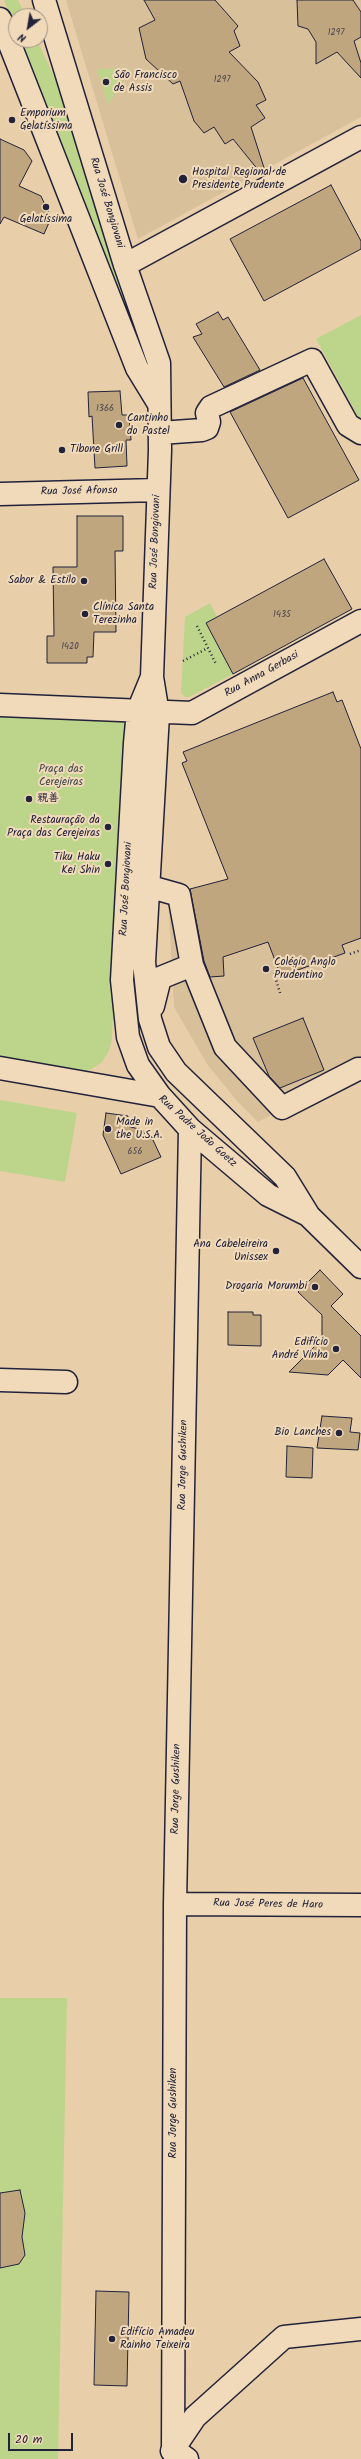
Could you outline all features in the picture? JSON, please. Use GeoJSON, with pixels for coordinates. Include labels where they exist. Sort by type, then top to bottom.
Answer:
{"type":"FeatureCollection","features":[{"type":"Feature","properties":{"kind":"street","name":"Rua José Bongiovani"},"geometry":{"type":"LineString","coordinates":[[44,0],[125,265],[158,363],[160,433],[152,677],[122,980],[128,1037],[138,1065],[160,1096]]}},
{"type":"Feature","properties":{"kind":"street"},"geometry":{"type":"LineString","coordinates":[[0,19],[137,368],[160,407]]}},
{"type":"Feature","properties":{"kind":"street"},"geometry":{"type":"LineString","coordinates":[[48,42],[69,83]]}},
{"type":"Feature","properties":{"kind":"street"},"geometry":{"type":"LineString","coordinates":[[125,265],[361,137]]}},
{"type":"Feature","properties":{"kind":"street"},"geometry":{"type":"LineString","coordinates":[[160,433],[202,430],[209,422],[207,413],[210,407],[312,360],[348,425],[361,432]]}},
{"type":"Feature","properties":{"kind":"street","name":"Rua José Afonso"},"geometry":{"type":"LineString","coordinates":[[0,494],[158,490]]}},
{"type":"Feature","properties":{"kind":"street","name":"Rua Anna Gerbasi"},"geometry":{"type":"LineString","coordinates":[[0,705],[192,713],[361,621]]}},
{"type":"Feature","properties":{"kind":"street","name":"Rua José Bongiovani"},"geometry":{"type":"LineString","coordinates":[[148,712],[147,886],[144,962],[150,1019]]}},
{"type":"Feature","properties":{"kind":"street"},"geometry":{"type":"LineString","coordinates":[[147,886],[179,895],[192,965],[225,1047],[282,1108],[358,1069],[361,1069]]}},
{"type":"Feature","properties":{"kind":"street"},"geometry":{"type":"LineString","coordinates":[[150,1019],[160,978],[192,965]]}},
{"type":"Feature","properties":{"kind":"street","name":"Rua Padre João Goetz"},"geometry":{"type":"LineString","coordinates":[[150,1019],[159,1047],[176,1072],[285,1177],[309,1216],[361,1267]]}},
{"type":"Feature","properties":{"kind":"street","name":"Rua Padre João Goetz"},"geometry":{"type":"LineString","coordinates":[[0,1068],[160,1096],[190,1129],[268,1195],[309,1216]]}},
{"type":"Feature","properties":{"kind":"street","name":"Rua Jorge Gushiken"},"geometry":{"type":"LineString","coordinates":[[176,2456],[175,1904],[190,1129]]}},
{"type":"Feature","properties":{"kind":"street"},"geometry":{"type":"LineString","coordinates":[[0,1380],[66,1382]]}},
{"type":"Feature","properties":{"kind":"street","name":"Rua José Peres de Haro"},"geometry":{"type":"LineString","coordinates":[[175,1904],[361,1905]]}},
{"type":"Feature","properties":{"kind":"street"},"geometry":{"type":"LineString","coordinates":[[176,2456],[195,2417],[284,2337],[361,2329]]}},
{"type":"Feature","properties":{"kind":"path"},"geometry":{"type":"LineString","coordinates":[[197,626],[216,664]]}},
{"type":"Feature","properties":{"kind":"path"},"geometry":{"type":"LineString","coordinates":[[183,661],[208,648]]}},
{"type":"Feature","properties":{"kind":"path"},"geometry":{"type":"LineString","coordinates":[[350,954],[361,950]]}},
{"type":"Feature","properties":{"kind":"path"},"geometry":{"type":"LineString","coordinates":[[274,973],[280,993]]}},
{"type":"Feature","properties":{"kind":"shaded area","name":"Hospital Regional de Presidente Prudente"},"geometry":{"type":"Polygon","coordinates":[[[66,0],[361,0],[361,117],[138,239],[66,0]]]}},
{"type":"Feature","properties":{"kind":"shaded area","name":"Colégio Anglo Prudentino"},"geometry":{"type":"Polygon","coordinates":[[[361,831],[361,1069],[258,1122],[237,1101],[207,1064],[174,1007],[168,896],[243,876],[361,831]]]}},
{"type":"Feature","properties":{"kind":"green space"},"geometry":{"type":"Polygon","coordinates":[[[4,0],[18,0],[22,8],[8,8],[8,11],[4,0]]]}},
{"type":"Feature","properties":{"kind":"green space"},"geometry":{"type":"Polygon","coordinates":[[[22,48],[41,48],[59,87],[143,364],[22,48]]]}},
{"type":"Feature","properties":{"kind":"green space"},"geometry":{"type":"Polygon","coordinates":[[[130,68],[108,105],[97,69],[130,68]]]}},
{"type":"Feature","properties":{"kind":"green space"},"geometry":{"type":"Polygon","coordinates":[[[361,315],[361,422],[316,339],[361,315]]]}},
{"type":"Feature","properties":{"kind":"green space"},"geometry":{"type":"Polygon","coordinates":[[[210,603],[217,617],[206,624],[233,674],[189,697],[185,697],[181,693],[185,617],[210,603]]]}},
{"type":"Feature","properties":{"kind":"green space","name":"Praça das Cerejeiras"},"geometry":{"type":"Polygon","coordinates":[[[0,714],[125,714],[112,1039],[109,1051],[102,1062],[90,1070],[79,1072],[0,1062],[0,714]]]}},
{"type":"Feature","properties":{"kind":"green space"},"geometry":{"type":"Polygon","coordinates":[[[0,1100],[77,1113],[65,1182],[0,1171],[0,1100]]]}},
{"type":"Feature","properties":{"kind":"green space"},"geometry":{"type":"Polygon","coordinates":[[[0,1998],[67,1998],[58,2459],[0,2459],[0,1998]]]}},
{"type":"Feature","properties":{"kind":"building"},"geometry":{"type":"Polygon","coordinates":[[[144,0],[215,0],[238,26],[234,31],[240,46],[229,52],[258,82],[266,100],[256,105],[265,118],[251,127],[266,174],[263,176],[233,139],[225,144],[214,127],[204,133],[194,121],[180,81],[173,84],[146,59],[139,28],[155,20],[144,0]]]}},
{"type":"Feature","properties":{"kind":"building"},"geometry":{"type":"Polygon","coordinates":[[[297,0],[353,0],[361,12],[361,37],[354,41],[361,63],[361,78],[337,52],[316,64],[316,42],[308,29],[298,26],[297,0]]]}},
{"type":"Feature","properties":{"kind":"building"},"geometry":{"type":"Polygon","coordinates":[[[0,139],[24,150],[32,161],[19,186],[41,196],[51,218],[44,234],[4,217],[0,224],[0,139]]]}},
{"type":"Feature","properties":{"kind":"building"},"geometry":{"type":"Polygon","coordinates":[[[331,185],[361,241],[361,249],[264,301],[230,239],[331,185]]]}},
{"type":"Feature","properties":{"kind":"building"},"geometry":{"type":"Polygon","coordinates":[[[218,312],[223,320],[228,317],[260,370],[224,387],[193,337],[202,334],[196,324],[218,312]]]}},
{"type":"Feature","properties":{"kind":"building"},"geometry":{"type":"Polygon","coordinates":[[[303,378],[359,480],[288,518],[230,412],[303,378]]]}},
{"type":"Feature","properties":{"kind":"building"},"geometry":{"type":"Polygon","coordinates":[[[120,391],[122,415],[129,415],[131,440],[126,440],[127,466],[95,468],[92,416],[89,417],[88,392],[120,391]]]}},
{"type":"Feature","properties":{"kind":"building"},"geometry":{"type":"Polygon","coordinates":[[[77,516],[123,516],[123,551],[115,551],[116,632],[94,632],[93,657],[87,657],[87,663],[47,663],[47,636],[54,636],[53,567],[77,567],[77,516]]]}},
{"type":"Feature","properties":{"kind":"building"},"geometry":{"type":"Polygon","coordinates":[[[324,559],[352,609],[233,674],[206,623],[324,559]]]}},
{"type":"Feature","properties":{"kind":"building"},"geometry":{"type":"Polygon","coordinates":[[[333,692],[337,702],[342,700],[361,749],[361,938],[342,945],[345,953],[281,976],[268,942],[223,957],[224,976],[210,977],[204,961],[190,889],[228,879],[182,763],[187,761],[183,752],[333,692]]]}},
{"type":"Feature","properties":{"kind":"building"},"geometry":{"type":"Polygon","coordinates":[[[303,1018],[324,1070],[280,1088],[269,1076],[253,1038],[303,1018]]]}},
{"type":"Feature","properties":{"kind":"building"},"geometry":{"type":"Polygon","coordinates":[[[106,1113],[128,1116],[127,1126],[143,1130],[146,1137],[153,1140],[161,1157],[121,1174],[103,1135],[106,1113]]]}},
{"type":"Feature","properties":{"kind":"building","name":"Edifício André Vinha"},"geometry":{"type":"Polygon","coordinates":[[[320,1270],[343,1294],[331,1306],[361,1336],[361,1378],[343,1360],[328,1375],[289,1372],[322,1339],[322,1315],[298,1292],[320,1270]]]}},
{"type":"Feature","properties":{"kind":"building"},"geometry":{"type":"Polygon","coordinates":[[[228,1312],[253,1312],[253,1315],[261,1315],[261,1346],[228,1345],[228,1312]]]}},
{"type":"Feature","properties":{"kind":"building"},"geometry":{"type":"Polygon","coordinates":[[[322,1416],[352,1418],[350,1432],[360,1433],[358,1450],[317,1448],[322,1416]]]}},
{"type":"Feature","properties":{"kind":"building"},"geometry":{"type":"Polygon","coordinates":[[[287,1446],[313,1448],[312,1478],[286,1477],[287,1446]]]}},
{"type":"Feature","properties":{"kind":"building"},"geometry":{"type":"Polygon","coordinates":[[[20,2190],[25,2213],[22,2237],[25,2255],[19,2264],[0,2268],[0,2193],[20,2190]]]}},
{"type":"Feature","properties":{"kind":"building","name":"Edifício Amadeu Rainho Teixeira"},"geometry":{"type":"Polygon","coordinates":[[[96,2291],[129,2292],[127,2386],[94,2385],[96,2291]]]}},
{"type":"Feature","properties":{"kind":"place","name":"São Francisco de Assis"},"geometry":{"type":"Point","coordinates":[106,82]}},
{"type":"Feature","properties":{"kind":"place","name":"Emporium Gelatíssima"},"geometry":{"type":"Point","coordinates":[12,120]}},
{"type":"Feature","properties":{"kind":"place","name":"Hospital Regional de Presidente Prudente"},"geometry":{"type":"Point","coordinates":[183,179]}},
{"type":"Feature","properties":{"kind":"place","name":"Gelatíssima"},"geometry":{"type":"Point","coordinates":[46,207]}},
{"type":"Feature","properties":{"kind":"place","name":"Cantinho do Pastel"},"geometry":{"type":"Point","coordinates":[119,425]}},
{"type":"Feature","properties":{"kind":"place","name":"Tibone Grill"},"geometry":{"type":"Point","coordinates":[62,450]}},
{"type":"Feature","properties":{"kind":"place","name":"Sabor & Estilo"},"geometry":{"type":"Point","coordinates":[84,581]}},
{"type":"Feature","properties":{"kind":"place","name":"Clínica Santa Terezinha"},"geometry":{"type":"Point","coordinates":[85,614]}},
{"type":"Feature","properties":{"kind":"place","name":"親善"},"geometry":{"type":"Point","coordinates":[29,799]}},
{"type":"Feature","properties":{"kind":"place","name":"Restauração da Praça das Cerejeiras"},"geometry":{"type":"Point","coordinates":[108,827]}},
{"type":"Feature","properties":{"kind":"place","name":"Tiku Haku Kei Shin"},"geometry":{"type":"Point","coordinates":[108,864]}},
{"type":"Feature","properties":{"kind":"place","name":"Colégio Anglo Prudentino"},"geometry":{"type":"Point","coordinates":[266,969]}},
{"type":"Feature","properties":{"kind":"place","name":"Made in the U.S.A."},"geometry":{"type":"Point","coordinates":[108,1129]}},
{"type":"Feature","properties":{"kind":"place","name":"Ana Cabeleireira Unissex"},"geometry":{"type":"Point","coordinates":[276,1251]}},
{"type":"Feature","properties":{"kind":"place","name":"Drogaria Morumbi"},"geometry":{"type":"Point","coordinates":[315,1287]}},
{"type":"Feature","properties":{"kind":"place","name":"Edifício André Vinha"},"geometry":{"type":"Point","coordinates":[336,1349]}},
{"type":"Feature","properties":{"kind":"place","name":"Bio Lanches"},"geometry":{"type":"Point","coordinates":[339,1433]}},
{"type":"Feature","properties":{"kind":"place","name":"Edifício Amadeu Rainho Teixeira"},"geometry":{"type":"Point","coordinates":[112,2339]}}]}
